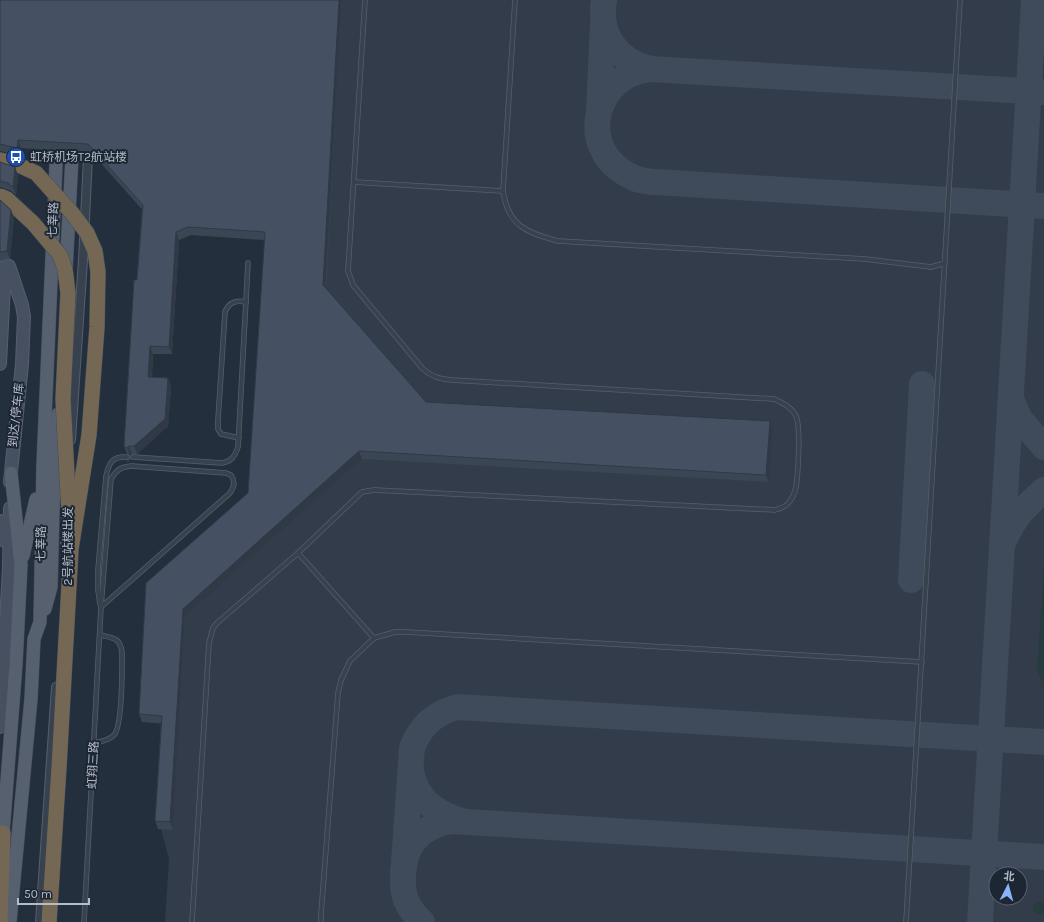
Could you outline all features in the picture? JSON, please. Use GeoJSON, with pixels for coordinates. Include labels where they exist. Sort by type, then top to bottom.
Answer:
{"type":"FeatureCollection","features":[{"type":"Feature","properties":{"kind":"highway"},"geometry":{"type":"LineString","coordinates":[[0,160],[14,163],[36,173],[72,213],[87,233],[95,251],[98,272],[97,327],[89,435],[70,549]]}},
{"type":"Feature","properties":{"kind":"highway","name":"2号航站楼出发"},"geometry":{"type":"LineString","coordinates":[[0,196],[7,199],[33,223],[60,255],[66,269],[68,293],[63,399],[70,549],[60,759],[49,922]]}},
{"type":"Feature","properties":{"kind":"highway"},"geometry":{"type":"LineString","coordinates":[[0,861],[3,833]]}},
{"type":"Feature","properties":{"kind":"highway"},"geometry":{"type":"LineString","coordinates":[[0,922],[3,833]]}},
{"type":"Feature","properties":{"kind":"main road"},"geometry":{"type":"LineString","coordinates":[[40,622],[51,587],[53,509],[72,158]]}},
{"type":"Feature","properties":{"kind":"main road","name":"七莘路"},"geometry":{"type":"LineString","coordinates":[[10,922],[31,699],[34,639],[40,622],[43,465],[56,164]]}},
{"type":"Feature","properties":{"kind":"main road","name":"到达/停车库"},"geometry":{"type":"LineString","coordinates":[[0,364],[7,266],[22,305],[24,317],[22,364],[10,473]]}},
{"type":"Feature","properties":{"kind":"main road"},"geometry":{"type":"LineString","coordinates":[[0,727],[15,566],[34,510],[43,465]]}},
{"type":"Feature","properties":{"kind":"main road"},"geometry":{"type":"LineString","coordinates":[[10,473],[15,566],[31,699]]}},
{"type":"Feature","properties":{"kind":"main road"},"geometry":{"type":"LineString","coordinates":[[1,525],[15,566]]}},
{"type":"Feature","properties":{"kind":"main road"},"geometry":{"type":"LineString","coordinates":[[3,833],[16,672],[19,607]]}},
{"type":"Feature","properties":{"kind":"street"},"geometry":{"type":"LineString","coordinates":[[40,922],[83,260],[88,157]]}},
{"type":"Feature","properties":{"kind":"lane"},"geometry":{"type":"LineString","coordinates":[[192,922],[211,634],[213,628],[298,553],[362,492],[374,490],[775,510],[784,508],[789,503],[796,487],[799,440],[796,416],[784,403],[774,399],[452,380],[435,378],[423,369],[358,291],[350,278],[348,264],[365,0]]}},
{"type":"Feature","properties":{"kind":"lane"},"geometry":{"type":"LineString","coordinates":[[515,0],[503,191],[505,204],[508,211],[519,226],[539,236],[558,241],[865,260],[931,267],[945,263]]}},
{"type":"Feature","properties":{"kind":"lane"},"geometry":{"type":"LineString","coordinates":[[906,922],[960,0]]}},
{"type":"Feature","properties":{"kind":"lane"},"geometry":{"type":"LineString","coordinates":[[354,182],[503,191]]}},
{"type":"Feature","properties":{"kind":"lane"},"geometry":{"type":"LineString","coordinates":[[133,457],[222,463],[229,462],[235,455],[238,447],[248,263]]}},
{"type":"Feature","properties":{"kind":"lane"},"geometry":{"type":"LineString","coordinates":[[238,438],[221,434],[218,429],[218,420],[225,312],[230,303],[235,301],[246,302]]}},
{"type":"Feature","properties":{"kind":"lane"},"geometry":{"type":"LineString","coordinates":[[101,607],[98,590],[98,570],[106,476],[111,462],[119,457],[127,457]]}},
{"type":"Feature","properties":{"kind":"lane"},"geometry":{"type":"LineString","coordinates":[[132,466],[226,473],[231,475],[234,482],[233,489],[229,494],[101,607],[111,479],[115,471],[121,467],[132,466]]}},
{"type":"Feature","properties":{"kind":"lane"},"geometry":{"type":"LineString","coordinates":[[298,553],[374,638]]}},
{"type":"Feature","properties":{"kind":"lane","name":"虹翔三路"},"geometry":{"type":"LineString","coordinates":[[84,922],[101,607]]}},
{"type":"Feature","properties":{"kind":"lane"},"geometry":{"type":"LineString","coordinates":[[321,922],[338,693],[341,680],[350,662],[374,638],[395,632],[406,632],[922,662]]}},
{"type":"Feature","properties":{"kind":"lane"},"geometry":{"type":"LineString","coordinates":[[94,743],[110,739],[115,734],[118,726],[120,709],[121,645],[118,641],[100,635]]}},
{"type":"Feature","properties":{"kind":"shaded area"},"geometry":{"type":"Polygon","coordinates":[[[0,0],[1044,0],[1044,922],[165,922],[169,859],[161,829],[158,829],[164,724],[142,722],[149,590],[251,501],[268,240],[191,235],[179,240],[172,354],[153,354],[151,384],[171,386],[168,426],[127,463],[145,213],[91,152],[0,147],[0,0]]]}},
{"type":"Feature","properties":{"kind":"green space"},"geometry":{"type":"Polygon","coordinates":[[[1044,568],[1044,681],[1042,681],[1037,670],[1044,568]]]}},
{"type":"Feature","properties":{"kind":"green space"},"geometry":{"type":"Polygon","coordinates":[[[1039,902],[1043,904],[1045,908],[1043,912],[1039,914],[1035,912],[1033,908],[1035,904],[1039,902]]]}},
{"type":"Feature","properties":{"kind":"building"},"geometry":{"type":"Polygon","coordinates":[[[0,0],[339,0],[323,285],[426,402],[770,421],[766,475],[359,451],[183,609],[170,822],[155,821],[162,716],[139,714],[146,583],[248,493],[265,232],[188,227],[176,232],[169,347],[150,346],[148,377],[168,378],[165,419],[134,446],[129,446],[127,448],[124,446],[134,280],[137,280],[143,205],[88,144],[18,140],[17,148],[0,144],[0,0]]]}},
{"type":"Feature","properties":{"kind":"building"},"geometry":{"type":"Polygon","coordinates":[[[0,162],[15,167],[13,187],[8,183],[0,181],[0,162]]]}},
{"type":"Feature","properties":{"kind":"building"},"geometry":{"type":"Polygon","coordinates":[[[0,200],[11,210],[7,251],[0,252],[0,200]]]}},
{"type":"Feature","properties":{"kind":"taxiway"},"geometry":{"type":"LineString","coordinates":[[604,0],[604,24],[612,45],[628,60],[651,69]]}},
{"type":"Feature","properties":{"kind":"taxiway"},"geometry":{"type":"LineString","coordinates":[[980,922],[1034,0]]}},
{"type":"Feature","properties":{"kind":"taxiway"},"geometry":{"type":"LineString","coordinates":[[599,109],[603,24]]}},
{"type":"Feature","properties":{"kind":"taxiway"},"geometry":{"type":"LineString","coordinates":[[1044,92],[651,69],[631,74],[616,84],[605,98],[598,115],[598,132],[602,149],[613,164],[630,176],[645,181],[1044,206]]}},
{"type":"Feature","properties":{"kind":"taxiway"},"geometry":{"type":"LineString","coordinates":[[911,580],[922,384]]}},
{"type":"Feature","properties":{"kind":"taxiway"},"geometry":{"type":"LineString","coordinates":[[1011,399],[1020,419],[1044,447]]}},
{"type":"Feature","properties":{"kind":"taxiway"},"geometry":{"type":"LineString","coordinates":[[1004,541],[1012,525],[1021,513],[1044,490]]}},
{"type":"Feature","properties":{"kind":"taxiway"},"geometry":{"type":"LineString","coordinates":[[403,876],[412,748],[419,733],[429,722],[442,713],[458,707],[1044,742]]}},
{"type":"Feature","properties":{"kind":"taxiway"},"geometry":{"type":"LineString","coordinates":[[411,771],[417,790],[429,804],[444,814],[462,821]]}},
{"type":"Feature","properties":{"kind":"taxiway"},"geometry":{"type":"LineString","coordinates":[[422,922],[409,907],[406,901],[403,890],[404,865],[410,846],[422,833],[440,824],[451,821],[1044,857]]}},
{"type":"Feature","properties":{"kind":"tunnel"},"geometry":{"type":"LineString","coordinates":[[56,164],[58,134]]}},
{"type":"Feature","properties":{"kind":"place","name":"虹桥机场T2航站楼"},"geometry":{"type":"Point","coordinates":[16,157]}}]}
